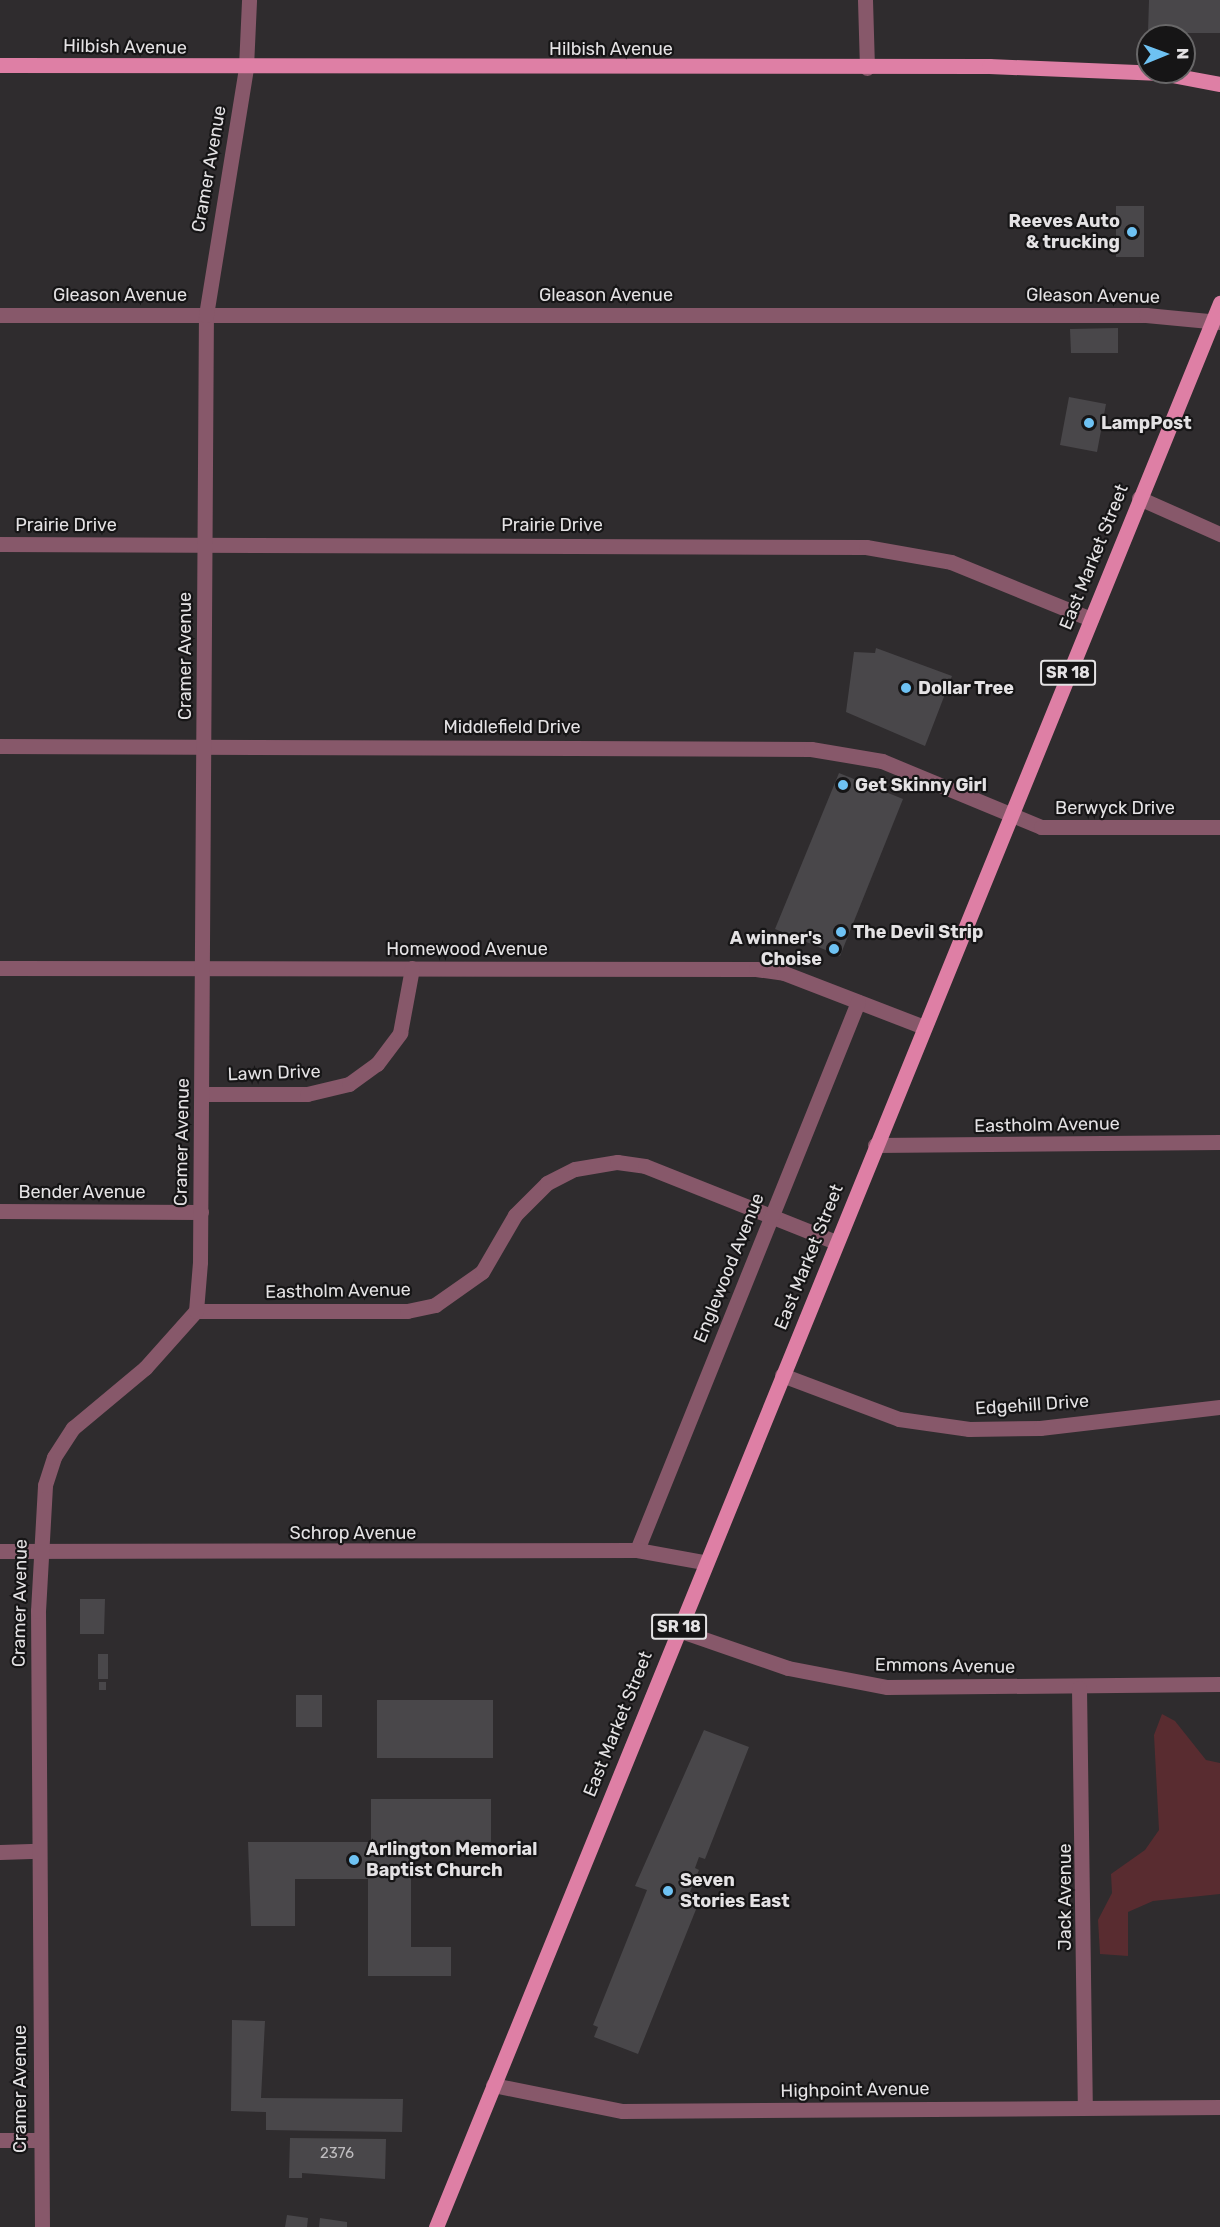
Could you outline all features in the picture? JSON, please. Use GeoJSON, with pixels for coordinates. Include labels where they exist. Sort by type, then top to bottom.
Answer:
{"type":"FeatureCollection","features":[{"type":"Feature","properties":{"kind":"main road","name":"Hilbish Avenue"},"geometry":{"type":"LineString","coordinates":[[0,65],[867,68],[1161,73],[1220,84]]}},
{"type":"Feature","properties":{"kind":"main road","name":"East Market Street"},"geometry":{"type":"LineString","coordinates":[[436,2227],[704,1562],[1011,816],[1139,498],[1216,321],[1220,303]]}},
{"type":"Feature","properties":{"kind":"street","name":"Cramer Avenue"},"geometry":{"type":"LineString","coordinates":[[42,2227],[39,2140],[39,1551],[45,1485],[62,1443],[89,1412],[145,1368],[196,1311],[201,1212],[203,1094],[206,315],[246,67],[249,0]]}},
{"type":"Feature","properties":{"kind":"street"},"geometry":{"type":"LineString","coordinates":[[865,0],[867,68]]}},
{"type":"Feature","properties":{"kind":"street","name":"Gleason Avenue"},"geometry":{"type":"LineString","coordinates":[[0,315],[1216,321]]}},
{"type":"Feature","properties":{"kind":"street"},"geometry":{"type":"LineString","coordinates":[[1139,498],[1220,534]]}},
{"type":"Feature","properties":{"kind":"street","name":"Prairie Drive"},"geometry":{"type":"LineString","coordinates":[[0,544],[866,547],[951,562],[1090,619]]}},
{"type":"Feature","properties":{"kind":"street","name":"Middlefield Drive"},"geometry":{"type":"LineString","coordinates":[[0,746],[815,749],[882,761],[1011,816]]}},
{"type":"Feature","properties":{"kind":"street","name":"Berwyck Drive"},"geometry":{"type":"LineString","coordinates":[[1011,816],[1041,827],[1220,827]]}},
{"type":"Feature","properties":{"kind":"street","name":"Homewood Avenue"},"geometry":{"type":"LineString","coordinates":[[0,968],[756,969],[784,973],[924,1027]]}},
{"type":"Feature","properties":{"kind":"street","name":"Lawn Drive"},"geometry":{"type":"LineString","coordinates":[[203,1094],[308,1094],[350,1084],[377,1064],[400,1033],[412,968]]}},
{"type":"Feature","properties":{"kind":"street","name":"Englewood Avenue"},"geometry":{"type":"LineString","coordinates":[[637,1550],[858,1002]]}},
{"type":"Feature","properties":{"kind":"street","name":"Eastholm Avenue"},"geometry":{"type":"LineString","coordinates":[[875,1144],[1220,1142]]}},
{"type":"Feature","properties":{"kind":"street","name":"Eastholm Avenue"},"geometry":{"type":"LineString","coordinates":[[196,1311],[407,1311],[435,1305],[482,1272],[526,1201],[561,1175],[589,1166],[645,1166],[836,1242]]}},
{"type":"Feature","properties":{"kind":"street","name":"Bender Avenue"},"geometry":{"type":"LineString","coordinates":[[0,1211],[201,1212]]}},
{"type":"Feature","properties":{"kind":"street","name":"Edgehill Drive"},"geometry":{"type":"LineString","coordinates":[[782,1375],[899,1419],[969,1429],[1040,1428],[1220,1407]]}},
{"type":"Feature","properties":{"kind":"street","name":"Schrop Avenue"},"geometry":{"type":"LineString","coordinates":[[0,1551],[637,1550],[704,1562]]}},
{"type":"Feature","properties":{"kind":"street","name":"Emmons Avenue"},"geometry":{"type":"LineString","coordinates":[[678,1630],[788,1668],[858,1684],[1079,1688],[1220,1684]]}},
{"type":"Feature","properties":{"kind":"street","name":"Jack Avenue"},"geometry":{"type":"LineString","coordinates":[[1079,1688],[1085,2106]]}},
{"type":"Feature","properties":{"kind":"street"},"geometry":{"type":"LineString","coordinates":[[0,1852],[38,1851]]}},
{"type":"Feature","properties":{"kind":"street","name":"Highpoint Avenue"},"geometry":{"type":"LineString","coordinates":[[493,2085],[622,2111],[1085,2106],[1220,2108]]}},
{"type":"Feature","properties":{"kind":"street"},"geometry":{"type":"LineString","coordinates":[[0,2140],[39,2140]]}},
{"type":"Feature","properties":{"kind":"shaded area"},"geometry":{"type":"Polygon","coordinates":[[[1162,1714],[1175,1721],[1206,1760],[1220,1763],[1220,1894],[1153,1901],[1128,1912],[1128,1956],[1100,1954],[1098,1920],[1112,1893],[1111,1874],[1145,1850],[1159,1830],[1154,1735],[1162,1714]]]}},
{"type":"Feature","properties":{"kind":"building"},"geometry":{"type":"Polygon","coordinates":[[[1149,0],[1220,0],[1220,33],[1196,33],[1196,24],[1148,24],[1149,0]]]}},
{"type":"Feature","properties":{"kind":"building"},"geometry":{"type":"Polygon","coordinates":[[[1116,206],[1144,206],[1144,257],[1116,257],[1116,206]]]}},
{"type":"Feature","properties":{"kind":"building"},"geometry":{"type":"Polygon","coordinates":[[[1118,328],[1118,353],[1071,353],[1070,329],[1118,328]]]}},
{"type":"Feature","properties":{"kind":"building"},"geometry":{"type":"Polygon","coordinates":[[[1069,397],[1106,404],[1097,452],[1060,445],[1069,397]]]}},
{"type":"Feature","properties":{"kind":"building"},"geometry":{"type":"Polygon","coordinates":[[[876,648],[952,676],[925,746],[846,712],[854,652],[875,653],[876,648]]]}},
{"type":"Feature","properties":{"kind":"building"},"geometry":{"type":"Polygon","coordinates":[[[839,773],[903,799],[840,956],[775,929],[839,773]]]}},
{"type":"Feature","properties":{"kind":"building"},"geometry":{"type":"Polygon","coordinates":[[[80,1599],[105,1599],[104,1634],[80,1634],[80,1599]]]}},
{"type":"Feature","properties":{"kind":"building"},"geometry":{"type":"Polygon","coordinates":[[[98,1654],[108,1654],[108,1679],[98,1679],[98,1654]]]}},
{"type":"Feature","properties":{"kind":"building"},"geometry":{"type":"Polygon","coordinates":[[[99,1682],[106,1682],[106,1690],[99,1690],[99,1682]]]}},
{"type":"Feature","properties":{"kind":"building"},"geometry":{"type":"Polygon","coordinates":[[[296,1695],[322,1695],[322,1727],[296,1727],[296,1695]]]}},
{"type":"Feature","properties":{"kind":"building"},"geometry":{"type":"Polygon","coordinates":[[[377,1700],[493,1700],[493,1758],[377,1758],[377,1700]]]}},
{"type":"Feature","properties":{"kind":"building","name":"Seven Stories East"},"geometry":{"type":"Polygon","coordinates":[[[704,1730],[749,1747],[705,1859],[699,1857],[695,1868],[699,1870],[690,1892],[701,1897],[638,2054],[594,2037],[598,2027],[593,2025],[647,1890],[635,1886],[704,1730]]]}},
{"type":"Feature","properties":{"kind":"building"},"geometry":{"type":"Polygon","coordinates":[[[371,1799],[491,1799],[491,1842],[411,1842],[411,1947],[451,1947],[451,1976],[368,1976],[368,1879],[295,1879],[295,1926],[251,1926],[248,1842],[371,1842],[371,1799]]]}},
{"type":"Feature","properties":{"kind":"building"},"geometry":{"type":"Polygon","coordinates":[[[232,2020],[265,2021],[261,2098],[403,2099],[402,2132],[266,2130],[266,2112],[231,2111],[232,2020]]]}},
{"type":"Feature","properties":{"kind":"building"},"geometry":{"type":"Polygon","coordinates":[[[290,2138],[386,2139],[385,2179],[302,2173],[302,2178],[289,2178],[290,2138]]]}},
{"type":"Feature","properties":{"kind":"building"},"geometry":{"type":"Polygon","coordinates":[[[287,2215],[308,2218],[307,2227],[285,2227],[287,2215]]]}},
{"type":"Feature","properties":{"kind":"building"},"geometry":{"type":"Polygon","coordinates":[[[320,2218],[347,2222],[347,2227],[319,2227],[320,2218]]]}},
{"type":"Feature","properties":{"kind":"place","name":"Reeves Auto & trucking"},"geometry":{"type":"Point","coordinates":[1132,232]}},
{"type":"Feature","properties":{"kind":"place","name":"LampPost"},"geometry":{"type":"Point","coordinates":[1089,423]}},
{"type":"Feature","properties":{"kind":"place","name":"Dollar Tree"},"geometry":{"type":"Point","coordinates":[906,688]}},
{"type":"Feature","properties":{"kind":"place","name":"Get Skinny Girl"},"geometry":{"type":"Point","coordinates":[843,785]}},
{"type":"Feature","properties":{"kind":"place","name":"The Devil Strip"},"geometry":{"type":"Point","coordinates":[841,932]}},
{"type":"Feature","properties":{"kind":"place","name":"A winner's Choise"},"geometry":{"type":"Point","coordinates":[834,949]}},
{"type":"Feature","properties":{"kind":"place","name":"Arlington Memorial Baptist Church"},"geometry":{"type":"Point","coordinates":[354,1860]}},
{"type":"Feature","properties":{"kind":"place","name":"Seven Stories East"},"geometry":{"type":"Point","coordinates":[668,1891]}}]}
